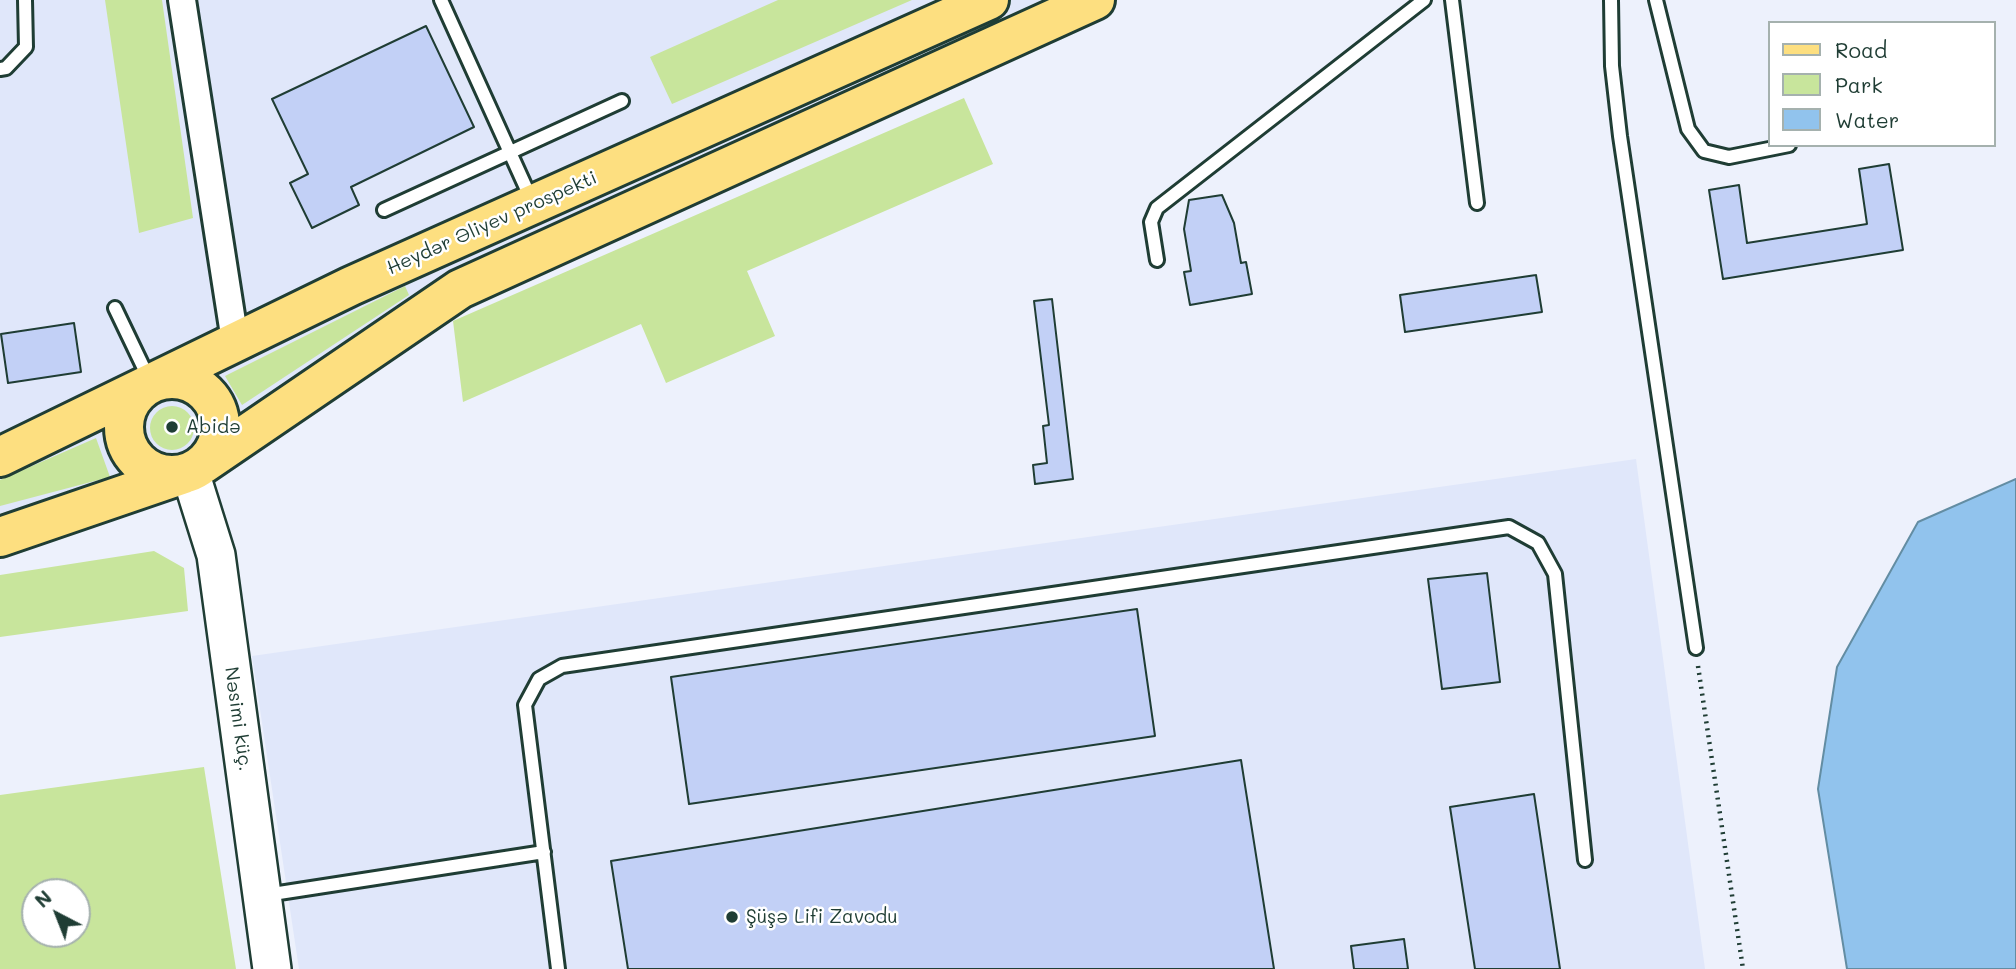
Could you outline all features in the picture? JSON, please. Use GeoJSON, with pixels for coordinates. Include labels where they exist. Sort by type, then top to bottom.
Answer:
{"type":"FeatureCollection","features":[{"type":"Feature","properties":{"kind":"main road","name":"Heydər Əliyev prospekti"},"geometry":{"type":"LineString","coordinates":[[4,450],[351,286],[989,0]]}},
{"type":"Feature","properties":{"kind":"main road"},"geometry":{"type":"LineString","coordinates":[[0,537],[197,468],[460,289],[1095,0]]}},
{"type":"Feature","properties":{"kind":"main road"},"geometry":{"type":"LineString","coordinates":[[181,379],[196,384],[212,400],[220,422],[219,437],[213,452],[197,468],[174,475],[159,474],[144,466],[132,454],[125,439],[124,423],[128,406],[138,392],[150,383],[181,379]]}},
{"type":"Feature","properties":{"kind":"street"},"geometry":{"type":"LineString","coordinates":[[182,0],[235,341]]}},
{"type":"Feature","properties":{"kind":"street","name":"Nəsimi küç."},"geometry":{"type":"LineString","coordinates":[[197,468],[215,555],[272,969]]}},
{"type":"Feature","properties":{"kind":"lane"},"geometry":{"type":"LineString","coordinates":[[0,69],[6,68],[26,47],[25,0]]}},
{"type":"Feature","properties":{"kind":"lane"},"geometry":{"type":"LineString","coordinates":[[441,0],[533,205]]}},
{"type":"Feature","properties":{"kind":"lane"},"geometry":{"type":"LineString","coordinates":[[1157,260],[1151,222],[1157,208],[1424,0]]}},
{"type":"Feature","properties":{"kind":"lane"},"geometry":{"type":"LineString","coordinates":[[1452,0],[1477,203]]}},
{"type":"Feature","properties":{"kind":"lane"},"geometry":{"type":"LineString","coordinates":[[1611,0],[1612,66],[1620,136],[1696,648]]}},
{"type":"Feature","properties":{"kind":"lane"},"geometry":{"type":"LineString","coordinates":[[1656,0],[1688,129],[1704,151],[1729,158],[1780,147]]}},
{"type":"Feature","properties":{"kind":"lane"},"geometry":{"type":"LineString","coordinates":[[384,210],[622,101]]}},
{"type":"Feature","properties":{"kind":"lane"},"geometry":{"type":"LineString","coordinates":[[115,308],[150,383]]}},
{"type":"Feature","properties":{"kind":"lane"},"geometry":{"type":"LineString","coordinates":[[558,969],[525,705],[539,679],[562,666],[1509,527],[1538,542],[1555,574],[1585,860]]}},
{"type":"Feature","properties":{"kind":"lane"},"geometry":{"type":"LineString","coordinates":[[262,895],[544,852]]}},
{"type":"Feature","properties":{"kind":"path"},"geometry":{"type":"LineString","coordinates":[[1696,648],[1743,969]]}},
{"type":"Feature","properties":{"kind":"shaded area"},"geometry":{"type":"Polygon","coordinates":[[[0,0],[1060,0],[104,502],[0,513],[0,0]]]}},
{"type":"Feature","properties":{"kind":"shaded area","name":"Şüşə Lifi Zavodu"},"geometry":{"type":"Polygon","coordinates":[[[1636,459],[1705,969],[299,969],[252,656],[1636,459]]]}},
{"type":"Feature","properties":{"kind":"green space"},"geometry":{"type":"Polygon","coordinates":[[[105,0],[162,0],[193,218],[139,233],[105,0]]]}},
{"type":"Feature","properties":{"kind":"green space"},"geometry":{"type":"Polygon","coordinates":[[[778,0],[912,0],[672,104],[650,57],[778,0]]]}},
{"type":"Feature","properties":{"kind":"green space"},"geometry":{"type":"Polygon","coordinates":[[[964,98],[993,164],[747,271],[775,336],[666,383],[641,324],[463,402],[453,321],[964,98]]]}},
{"type":"Feature","properties":{"kind":"green space"},"geometry":{"type":"Polygon","coordinates":[[[405,286],[409,295],[242,405],[225,376],[405,286]]]}},
{"type":"Feature","properties":{"kind":"green space"},"geometry":{"type":"Polygon","coordinates":[[[172,406],[187,413],[194,428],[187,443],[172,450],[157,443],[150,428],[157,413],[172,406]]]}},
{"type":"Feature","properties":{"kind":"green space"},"geometry":{"type":"Polygon","coordinates":[[[96,438],[110,477],[0,506],[0,480],[96,438]]]}},
{"type":"Feature","properties":{"kind":"green space"},"geometry":{"type":"Polygon","coordinates":[[[154,551],[184,568],[188,611],[0,637],[0,575],[154,551]]]}},
{"type":"Feature","properties":{"kind":"green space"},"geometry":{"type":"Polygon","coordinates":[[[204,767],[236,969],[0,969],[0,795],[204,767]]]}},
{"type":"Feature","properties":{"kind":"water"},"geometry":{"type":"Polygon","coordinates":[[[2016,479],[2016,969],[1847,969],[1818,789],[1837,667],[1918,522],[2016,479]]]}},
{"type":"Feature","properties":{"kind":"building"},"geometry":{"type":"Polygon","coordinates":[[[426,26],[474,127],[351,187],[359,205],[312,228],[290,183],[308,174],[272,99],[426,26]]]}},
{"type":"Feature","properties":{"kind":"building"},"geometry":{"type":"Polygon","coordinates":[[[1889,164],[1903,250],[1723,279],[1709,190],[1739,185],[1747,243],[1867,224],[1859,169],[1889,164]]]}},
{"type":"Feature","properties":{"kind":"building"},"geometry":{"type":"Polygon","coordinates":[[[1222,195],[1234,223],[1241,263],[1246,262],[1252,294],[1190,305],[1184,272],[1191,271],[1184,229],[1189,200],[1222,195]]]}},
{"type":"Feature","properties":{"kind":"building"},"geometry":{"type":"Polygon","coordinates":[[[1536,275],[1542,312],[1405,332],[1400,295],[1536,275]]]}},
{"type":"Feature","properties":{"kind":"building"},"geometry":{"type":"Polygon","coordinates":[[[1052,299],[1073,479],[1035,484],[1033,465],[1047,463],[1043,426],[1049,425],[1034,301],[1052,299]]]}},
{"type":"Feature","properties":{"kind":"building"},"geometry":{"type":"Polygon","coordinates":[[[74,323],[81,372],[8,383],[1,334],[74,323]]]}},
{"type":"Feature","properties":{"kind":"building"},"geometry":{"type":"Polygon","coordinates":[[[1487,573],[1500,682],[1442,689],[1428,579],[1487,573]]]}},
{"type":"Feature","properties":{"kind":"building"},"geometry":{"type":"Polygon","coordinates":[[[1137,609],[1155,736],[689,804],[671,677],[1137,609]]]}},
{"type":"Feature","properties":{"kind":"building"},"geometry":{"type":"Polygon","coordinates":[[[1241,760],[1274,969],[628,969],[611,861],[1241,760]]]}},
{"type":"Feature","properties":{"kind":"building"},"geometry":{"type":"Polygon","coordinates":[[[1534,794],[1560,969],[1475,969],[1450,807],[1534,794]]]}},
{"type":"Feature","properties":{"kind":"building"},"geometry":{"type":"Polygon","coordinates":[[[1404,939],[1408,969],[1354,969],[1351,946],[1404,939]]]}},
{"type":"Feature","properties":{"kind":"place","name":"Abidə"},"geometry":{"type":"Point","coordinates":[172,427]}},
{"type":"Feature","properties":{"kind":"place","name":"Şüşə Lifi Zavodu"},"geometry":{"type":"Point","coordinates":[732,917]}}]}
